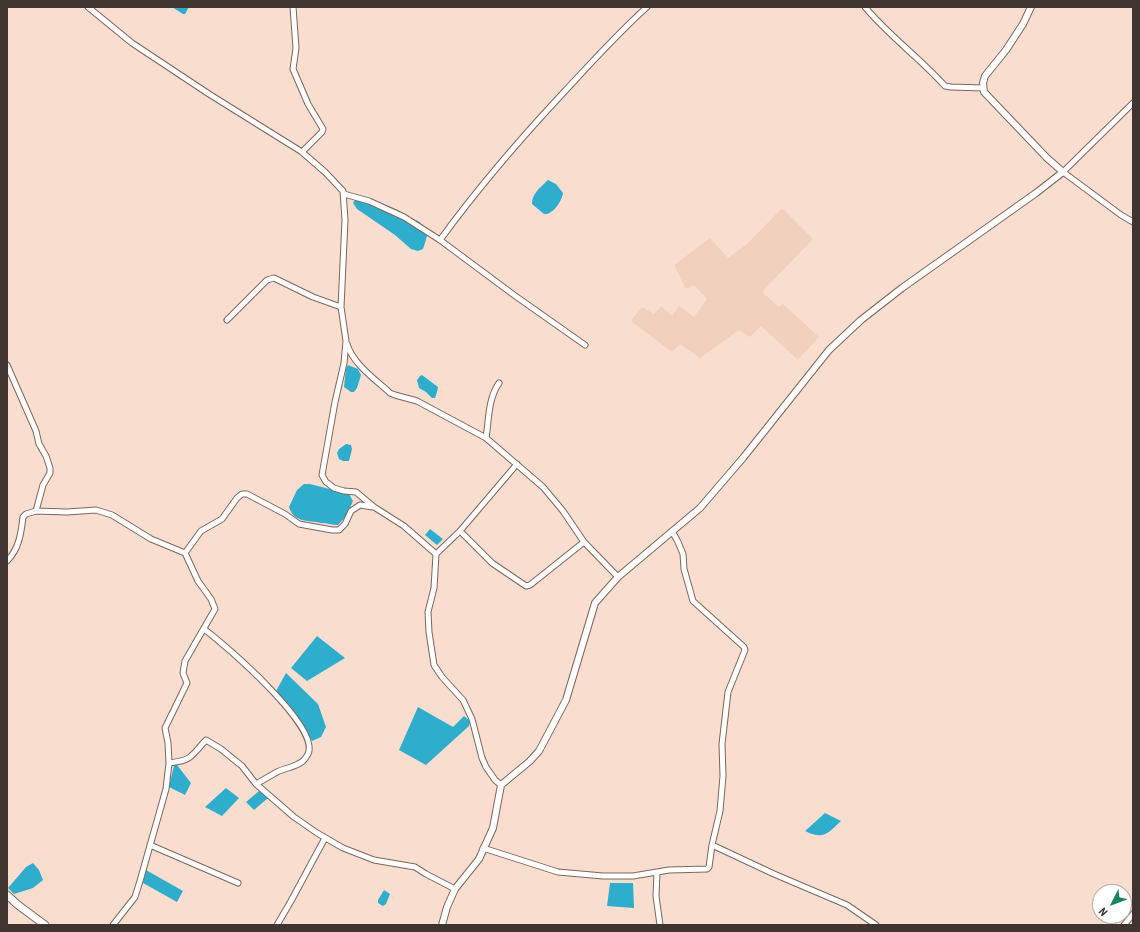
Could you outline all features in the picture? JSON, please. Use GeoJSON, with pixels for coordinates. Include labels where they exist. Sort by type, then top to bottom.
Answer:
{"type":"FeatureCollection","features":[{"type":"Feature","properties":{"kind":"main road"},"geometry":{"type":"LineString","coordinates":[[7,895],[45,925]]}},
{"type":"Feature","properties":{"kind":"street"},"geometry":{"type":"LineString","coordinates":[[88,7],[132,43],[209,94],[302,152],[337,183],[344,194],[341,307],[346,341],[354,358],[390,393],[417,401],[486,438],[518,464],[543,487],[563,511],[584,542],[618,577]]}},
{"type":"Feature","properties":{"kind":"street"},"geometry":{"type":"LineString","coordinates":[[293,7],[296,48],[293,69],[308,104],[323,129],[322,132],[302,152]]}},
{"type":"Feature","properties":{"kind":"street"},"geometry":{"type":"LineString","coordinates":[[440,240],[468,201],[534,124],[604,49],[647,7]]}},
{"type":"Feature","properties":{"kind":"street"},"geometry":{"type":"LineString","coordinates":[[865,7],[945,86],[951,88],[983,88]]}},
{"type":"Feature","properties":{"kind":"street"},"geometry":{"type":"LineString","coordinates":[[1031,7],[1024,24],[1006,50],[985,76],[983,88],[984,92],[1047,158],[1063,172],[1121,215],[1133,222]]}},
{"type":"Feature","properties":{"kind":"street"},"geometry":{"type":"LineString","coordinates":[[442,925],[447,907],[455,889],[479,859],[494,828],[501,785],[530,761],[539,751],[566,700],[595,603],[618,577],[700,508],[743,458],[829,350],[861,320],[902,288],[1036,193],[1063,172],[1133,103]]}},
{"type":"Feature","properties":{"kind":"street"},"geometry":{"type":"LineString","coordinates":[[344,194],[369,201],[404,217],[440,240],[514,296],[585,345]]}},
{"type":"Feature","properties":{"kind":"street"},"geometry":{"type":"LineString","coordinates":[[228,320],[270,278],[274,278],[313,297],[341,307]]}},
{"type":"Feature","properties":{"kind":"street"},"geometry":{"type":"LineString","coordinates":[[346,341],[344,363],[335,402],[322,475],[326,482],[334,488],[356,492],[374,507],[404,526],[436,554]]}},
{"type":"Feature","properties":{"kind":"street"},"geometry":{"type":"LineString","coordinates":[[7,365],[50,468],[50,473],[43,486],[36,511]]}},
{"type":"Feature","properties":{"kind":"street"},"geometry":{"type":"LineString","coordinates":[[486,438],[489,408],[493,391],[499,383]]}},
{"type":"Feature","properties":{"kind":"street"},"geometry":{"type":"LineString","coordinates":[[501,785],[495,780],[486,767],[482,758],[472,719],[463,700],[442,677],[434,665],[429,632],[428,612],[434,588],[436,554],[460,531],[518,464]]}},
{"type":"Feature","properties":{"kind":"street"},"geometry":{"type":"LineString","coordinates":[[185,553],[201,530],[222,519],[237,498],[242,494],[247,494],[272,506],[299,524],[332,530],[339,530],[345,524],[351,511],[360,505],[374,507]]}},
{"type":"Feature","properties":{"kind":"street"},"geometry":{"type":"LineString","coordinates":[[7,561],[15,553],[18,546],[23,517],[26,514],[36,511],[67,512],[96,510],[112,515],[151,539],[185,553],[198,582],[211,599],[215,609],[185,661],[183,672],[186,683],[165,728],[168,743],[169,763],[166,789],[135,898],[113,925]]}},
{"type":"Feature","properties":{"kind":"street"},"geometry":{"type":"LineString","coordinates":[[460,531],[492,563],[526,586],[530,586],[584,542]]}},
{"type":"Feature","properties":{"kind":"street"},"geometry":{"type":"LineString","coordinates":[[483,848],[558,872],[603,876],[633,876],[669,870],[707,869],[709,867],[712,845],[720,811],[723,776],[722,744],[728,692],[745,650],[744,647],[692,601],[684,569],[683,554],[672,531]]}},
{"type":"Feature","properties":{"kind":"street"},"geometry":{"type":"LineString","coordinates":[[204,628],[228,648],[282,700],[304,731],[310,743],[309,753],[302,762],[278,772],[256,784]]}},
{"type":"Feature","properties":{"kind":"street"},"geometry":{"type":"LineString","coordinates":[[169,763],[184,761],[190,758],[206,740],[221,749],[242,766],[256,784],[294,817],[325,838],[343,848],[374,860],[415,867],[455,889]]}},
{"type":"Feature","properties":{"kind":"street"},"geometry":{"type":"LineString","coordinates":[[277,925],[325,838]]}},
{"type":"Feature","properties":{"kind":"street"},"geometry":{"type":"LineString","coordinates":[[150,845],[238,883]]}},
{"type":"Feature","properties":{"kind":"street"},"geometry":{"type":"LineString","coordinates":[[712,845],[774,874],[847,905],[876,925]]}},
{"type":"Feature","properties":{"kind":"street"},"geometry":{"type":"LineString","coordinates":[[657,872],[656,896],[660,925]]}},
{"type":"Feature","properties":{"kind":"street"},"geometry":{"type":"LineString","coordinates":[[1124,925],[1133,914]]}},
{"type":"Feature","properties":{"kind":"shaded area"},"geometry":{"type":"Polygon","coordinates":[[[782,208],[813,239],[762,292],[779,307],[783,304],[819,337],[798,360],[761,326],[750,337],[739,330],[700,358],[680,344],[672,352],[631,321],[642,307],[654,314],[661,306],[672,316],[679,306],[694,317],[707,299],[694,285],[686,289],[674,265],[710,238],[728,258],[747,244],[782,208]]]}},
{"type":"Feature","properties":{"kind":"water"},"geometry":{"type":"Polygon","coordinates":[[[172,7],[189,7],[185,14],[183,14],[172,7]]]}},
{"type":"Feature","properties":{"kind":"water"},"geometry":{"type":"Polygon","coordinates":[[[548,180],[556,184],[563,193],[561,200],[554,210],[544,214],[532,204],[532,200],[537,190],[548,180]]]}},
{"type":"Feature","properties":{"kind":"water"},"geometry":{"type":"Polygon","coordinates":[[[356,198],[366,198],[376,201],[398,210],[408,217],[418,221],[424,226],[428,233],[423,249],[418,251],[411,249],[395,235],[357,209],[353,203],[356,198]]]}},
{"type":"Feature","properties":{"kind":"water"},"geometry":{"type":"Polygon","coordinates":[[[348,365],[358,369],[361,375],[357,388],[354,392],[351,392],[344,387],[346,368],[348,365]]]}},
{"type":"Feature","properties":{"kind":"water"},"geometry":{"type":"Polygon","coordinates":[[[422,375],[438,387],[435,398],[432,398],[419,388],[417,380],[422,375]]]}},
{"type":"Feature","properties":{"kind":"water"},"geometry":{"type":"Polygon","coordinates":[[[346,444],[351,445],[352,449],[349,461],[343,461],[339,459],[337,453],[339,449],[346,444]]]}},
{"type":"Feature","properties":{"kind":"water"},"geometry":{"type":"Polygon","coordinates":[[[304,484],[310,484],[349,494],[353,501],[346,516],[338,525],[306,521],[294,516],[289,507],[297,490],[304,484]]]}},
{"type":"Feature","properties":{"kind":"water"},"geometry":{"type":"Polygon","coordinates":[[[430,529],[443,539],[437,545],[425,535],[430,529]]]}},
{"type":"Feature","properties":{"kind":"water"},"geometry":{"type":"Polygon","coordinates":[[[317,636],[345,658],[307,681],[291,668],[317,636]]]}},
{"type":"Feature","properties":{"kind":"water"},"geometry":{"type":"Polygon","coordinates":[[[286,673],[318,704],[326,727],[321,737],[312,741],[297,716],[276,691],[286,673]]]}},
{"type":"Feature","properties":{"kind":"water"},"geometry":{"type":"Polygon","coordinates":[[[418,707],[453,727],[464,716],[470,721],[469,726],[426,765],[399,750],[418,707]]]}},
{"type":"Feature","properties":{"kind":"water"},"geometry":{"type":"Polygon","coordinates":[[[174,765],[177,765],[191,783],[185,795],[169,787],[174,765]]]}},
{"type":"Feature","properties":{"kind":"water"},"geometry":{"type":"Polygon","coordinates":[[[226,788],[239,798],[222,816],[205,807],[226,788]]]}},
{"type":"Feature","properties":{"kind":"water"},"geometry":{"type":"Polygon","coordinates":[[[259,791],[268,798],[254,810],[246,802],[259,791]]]}},
{"type":"Feature","properties":{"kind":"water"},"geometry":{"type":"Polygon","coordinates":[[[825,813],[841,821],[825,834],[817,835],[805,831],[825,813]]]}},
{"type":"Feature","properties":{"kind":"water"},"geometry":{"type":"Polygon","coordinates":[[[33,863],[39,870],[43,880],[33,888],[14,894],[8,888],[26,867],[33,863]]]}},
{"type":"Feature","properties":{"kind":"water"},"geometry":{"type":"Polygon","coordinates":[[[146,870],[183,891],[177,902],[143,883],[146,870]]]}},
{"type":"Feature","properties":{"kind":"water"},"geometry":{"type":"Polygon","coordinates":[[[610,883],[633,883],[634,908],[607,906],[610,883]]]}},
{"type":"Feature","properties":{"kind":"water"},"geometry":{"type":"Polygon","coordinates":[[[384,890],[390,894],[386,904],[383,906],[378,903],[378,900],[384,890]]]}}]}
